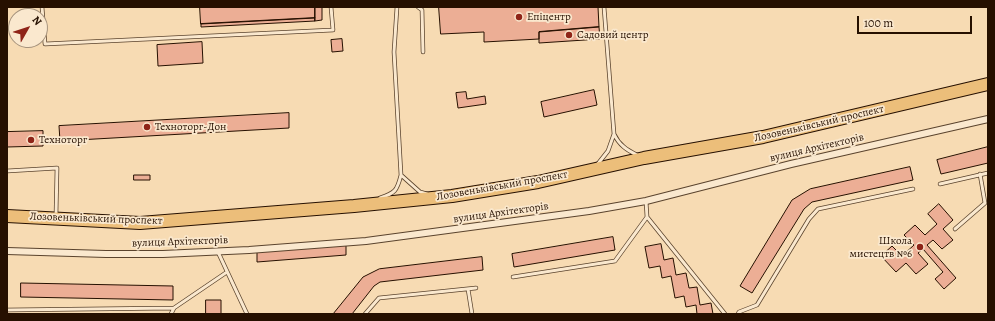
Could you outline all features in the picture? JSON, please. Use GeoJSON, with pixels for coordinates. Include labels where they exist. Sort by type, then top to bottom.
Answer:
{"type":"FeatureCollection","features":[{"type":"Feature","properties":{"kind":"highway","name":"Лозовеньківський проспект"},"geometry":{"type":"LineString","coordinates":[[7,216],[140,223],[340,207],[426,199],[487,191],[644,158],[763,137],[988,84]]}},
{"type":"Feature","properties":{"kind":"street","name":"вулиця Архітекторів"},"geometry":{"type":"LineString","coordinates":[[7,251],[163,254],[218,250],[249,250],[366,241],[589,211],[646,201],[791,164],[988,120]]}},
{"type":"Feature","properties":{"kind":"lane"},"geometry":{"type":"LineString","coordinates":[[42,7],[45,44],[333,30],[331,7]]}},
{"type":"Feature","properties":{"kind":"lane"},"geometry":{"type":"LineString","coordinates":[[373,199],[394,193],[398,187],[401,175],[394,52],[397,7]]}},
{"type":"Feature","properties":{"kind":"lane"},"geometry":{"type":"LineString","coordinates":[[418,7],[422,8],[423,52]]}},
{"type":"Feature","properties":{"kind":"lane"},"geometry":{"type":"LineString","coordinates":[[592,170],[608,151],[614,134],[604,7]]}},
{"type":"Feature","properties":{"kind":"lane"},"geometry":{"type":"LineString","coordinates":[[614,134],[619,143],[644,158]]}},
{"type":"Feature","properties":{"kind":"lane"},"geometry":{"type":"LineString","coordinates":[[7,171],[57,168],[56,219]]}},
{"type":"Feature","properties":{"kind":"lane"},"geometry":{"type":"LineString","coordinates":[[940,184],[988,172]]}},
{"type":"Feature","properties":{"kind":"lane"},"geometry":{"type":"LineString","coordinates":[[955,229],[985,203],[980,174]]}},
{"type":"Feature","properties":{"kind":"lane"},"geometry":{"type":"LineString","coordinates":[[401,175],[420,192],[431,194],[444,192]]}},
{"type":"Feature","properties":{"kind":"lane"},"geometry":{"type":"LineString","coordinates":[[458,191],[472,189],[487,191]]}},
{"type":"Feature","properties":{"kind":"lane"},"geometry":{"type":"LineString","coordinates":[[738,314],[739,312],[757,305],[809,219],[818,210],[913,189]]}},
{"type":"Feature","properties":{"kind":"lane"},"geometry":{"type":"LineString","coordinates":[[340,207],[345,203],[359,201]]}},
{"type":"Feature","properties":{"kind":"lane"},"geometry":{"type":"LineString","coordinates":[[646,201],[647,217],[725,314]]}},
{"type":"Feature","properties":{"kind":"lane"},"geometry":{"type":"LineString","coordinates":[[513,277],[615,261],[647,217]]}},
{"type":"Feature","properties":{"kind":"lane"},"geometry":{"type":"LineString","coordinates":[[218,250],[247,314]]}},
{"type":"Feature","properties":{"kind":"lane"},"geometry":{"type":"LineString","coordinates":[[170,314],[174,308],[227,272]]}},
{"type":"Feature","properties":{"kind":"lane"},"geometry":{"type":"LineString","coordinates":[[365,314],[379,298],[476,288]]}},
{"type":"Feature","properties":{"kind":"lane"},"geometry":{"type":"LineString","coordinates":[[468,289],[472,314]]}},
{"type":"Feature","properties":{"kind":"lane"},"geometry":{"type":"LineString","coordinates":[[7,310],[174,308]]}},
{"type":"Feature","properties":{"kind":"building"},"geometry":{"type":"Polygon","coordinates":[[[200,7],[315,7],[315,18],[201,24],[200,7]]]}},
{"type":"Feature","properties":{"kind":"building"},"geometry":{"type":"Polygon","coordinates":[[[315,7],[322,7],[322,20],[315,21],[315,7]]]}},
{"type":"Feature","properties":{"kind":"building","name":"Епіцентр"},"geometry":{"type":"Polygon","coordinates":[[[439,7],[598,7],[599,27],[539,32],[539,39],[484,42],[484,32],[441,34],[439,7]]]}},
{"type":"Feature","properties":{"kind":"building"},"geometry":{"type":"Polygon","coordinates":[[[315,18],[315,21],[201,27],[201,24],[315,18]]]}},
{"type":"Feature","properties":{"kind":"building","name":"Садовий центр"},"geometry":{"type":"Polygon","coordinates":[[[599,27],[600,39],[539,43],[539,32],[599,27]]]}},
{"type":"Feature","properties":{"kind":"building"},"geometry":{"type":"Polygon","coordinates":[[[342,39],[343,51],[332,52],[331,40],[342,39]]]}},
{"type":"Feature","properties":{"kind":"building"},"geometry":{"type":"Polygon","coordinates":[[[202,42],[203,63],[158,66],[157,45],[202,42]]]}},
{"type":"Feature","properties":{"kind":"building"},"geometry":{"type":"Polygon","coordinates":[[[594,90],[597,105],[544,117],[541,102],[594,90]]]}},
{"type":"Feature","properties":{"kind":"building"},"geometry":{"type":"Polygon","coordinates":[[[466,92],[467,99],[485,96],[486,104],[458,108],[456,93],[466,92]]]}},
{"type":"Feature","properties":{"kind":"building"},"geometry":{"type":"Polygon","coordinates":[[[289,113],[289,128],[60,141],[59,126],[289,113]]]}},
{"type":"Feature","properties":{"kind":"building"},"geometry":{"type":"Polygon","coordinates":[[[43,131],[43,146],[7,147],[7,132],[43,131]]]}},
{"type":"Feature","properties":{"kind":"building"},"geometry":{"type":"Polygon","coordinates":[[[988,147],[988,163],[941,174],[937,160],[988,147]]]}},
{"type":"Feature","properties":{"kind":"building"},"geometry":{"type":"Polygon","coordinates":[[[910,167],[913,180],[812,202],[804,209],[752,293],[740,286],[792,200],[810,189],[910,167]]]}},
{"type":"Feature","properties":{"kind":"building"},"geometry":{"type":"Polygon","coordinates":[[[134,175],[150,175],[150,180],[134,180],[134,175]]]}},
{"type":"Feature","properties":{"kind":"building","name":"Школа мистецтв №6"},"geometry":{"type":"Polygon","coordinates":[[[939,204],[953,220],[943,229],[953,240],[942,249],[933,240],[927,245],[956,278],[944,289],[935,279],[943,272],[923,249],[918,253],[928,264],[916,274],[906,263],[896,272],[881,256],[892,246],[902,256],[914,245],[904,235],[915,225],[925,235],[937,224],[928,214],[939,204]]]}},
{"type":"Feature","properties":{"kind":"building"},"geometry":{"type":"Polygon","coordinates":[[[613,237],[615,250],[514,267],[512,254],[613,237]]]}},
{"type":"Feature","properties":{"kind":"building"},"geometry":{"type":"Polygon","coordinates":[[[661,244],[664,260],[673,258],[676,275],[686,273],[689,288],[697,287],[700,305],[711,303],[713,314],[697,314],[696,305],[686,307],[684,296],[675,298],[671,276],[662,278],[660,266],[649,268],[645,247],[661,244]]]}},
{"type":"Feature","properties":{"kind":"building"},"geometry":{"type":"Polygon","coordinates":[[[346,245],[346,255],[257,262],[257,251],[346,245]]]}},
{"type":"Feature","properties":{"kind":"building"},"geometry":{"type":"Polygon","coordinates":[[[482,257],[483,270],[380,282],[374,286],[352,314],[333,314],[363,277],[379,269],[482,257]]]}},
{"type":"Feature","properties":{"kind":"building"},"geometry":{"type":"Polygon","coordinates":[[[21,283],[173,286],[173,300],[21,297],[21,283]]]}},
{"type":"Feature","properties":{"kind":"building"},"geometry":{"type":"Polygon","coordinates":[[[206,300],[221,300],[221,314],[206,314],[206,300]]]}},
{"type":"Feature","properties":{"kind":"place","name":"Епіцентр"},"geometry":{"type":"Point","coordinates":[519,17]}},
{"type":"Feature","properties":{"kind":"place","name":"Садовий центр"},"geometry":{"type":"Point","coordinates":[569,35]}},
{"type":"Feature","properties":{"kind":"place","name":"Техноторг-Дон"},"geometry":{"type":"Point","coordinates":[147,127]}},
{"type":"Feature","properties":{"kind":"place","name":"Техноторг"},"geometry":{"type":"Point","coordinates":[31,140]}},
{"type":"Feature","properties":{"kind":"place","name":"Школа мистецтв №6"},"geometry":{"type":"Point","coordinates":[920,247]}}]}
